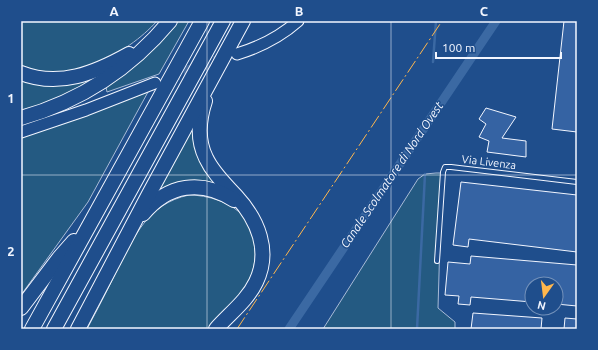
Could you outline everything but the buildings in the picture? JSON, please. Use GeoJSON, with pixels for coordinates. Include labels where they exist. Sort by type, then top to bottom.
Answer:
{"type":"FeatureCollection","features":[{"type":"Feature","properties":{"kind":"highway"},"geometry":{"type":"LineString","coordinates":[[22,120],[55,107],[94,87],[133,59],[170,21]]}},
{"type":"Feature","properties":{"kind":"highway"},"geometry":{"type":"LineString","coordinates":[[32,329],[202,21]]}},
{"type":"Feature","properties":{"kind":"highway"},"geometry":{"type":"LineString","coordinates":[[54,329],[224,21]]}},
{"type":"Feature","properties":{"kind":"highway"},"geometry":{"type":"LineString","coordinates":[[78,329],[145,201],[243,21]]}},
{"type":"Feature","properties":{"kind":"highway"},"geometry":{"type":"LineString","coordinates":[[21,73],[36,78],[49,79],[82,76],[117,61],[156,37]]}},
{"type":"Feature","properties":{"kind":"highway"},"geometry":{"type":"LineString","coordinates":[[216,73],[202,112],[200,127],[201,144],[209,165],[256,223],[261,237],[263,253],[256,283],[216,329]]}},
{"type":"Feature","properties":{"kind":"highway"},"geometry":{"type":"LineString","coordinates":[[117,256],[149,208],[164,195],[173,191],[187,187],[215,189],[224,193],[247,210]]}},
{"type":"Feature","properties":{"kind":"highway"},"geometry":{"type":"LineString","coordinates":[[21,308],[59,258],[88,226]]}},
{"type":"Feature","properties":{"kind":"main road"},"geometry":{"type":"LineString","coordinates":[[237,54],[268,42],[286,31],[298,21]]}},
{"type":"Feature","properties":{"kind":"main road"},"geometry":{"type":"LineString","coordinates":[[22,120],[155,83]]}},
{"type":"Feature","properties":{"kind":"main road"},"geometry":{"type":"LineString","coordinates":[[21,132],[86,110],[137,89]]}},
{"type":"Feature","properties":{"kind":"lane","name":"Via Livenza"},"geometry":{"type":"LineString","coordinates":[[437,261],[445,167],[451,166],[577,182]]}},
{"type":"Feature","properties":{"kind":"shaded area"},"geometry":{"type":"Polygon","coordinates":[[[21,21],[157,21],[130,45],[113,55],[94,64],[75,70],[56,72],[38,71],[21,65],[21,21]]]}},
{"type":"Feature","properties":{"kind":"shaded area"},"geometry":{"type":"Polygon","coordinates":[[[177,21],[189,21],[159,74],[107,92],[106,87],[126,73],[144,57],[177,21]]]}},
{"type":"Feature","properties":{"kind":"shaded area"},"geometry":{"type":"Polygon","coordinates":[[[97,77],[68,94],[21,112],[21,78],[50,83],[68,84],[86,81],[97,77]]]}},
{"type":"Feature","properties":{"kind":"shaded area"},"geometry":{"type":"Polygon","coordinates":[[[148,92],[88,202],[21,295],[21,137],[148,92]]]}},
{"type":"Feature","properties":{"kind":"shaded area"},"geometry":{"type":"Polygon","coordinates":[[[193,126],[193,136],[199,160],[207,174],[219,188],[153,197],[193,126]]]}},
{"type":"Feature","properties":{"kind":"shaded area"},"geometry":{"type":"Polygon","coordinates":[[[442,173],[438,308],[455,322],[455,329],[323,329],[418,179],[425,174],[442,173]]]}},
{"type":"Feature","properties":{"kind":"shaded area"},"geometry":{"type":"Polygon","coordinates":[[[189,195],[204,196],[226,203],[244,217],[252,230],[255,246],[255,261],[248,283],[239,297],[210,329],[87,329],[129,246],[144,224],[152,214],[162,206],[175,199],[189,195]]]}},
{"type":"Feature","properties":{"kind":"waterway"},"geometry":{"type":"LineString","coordinates":[[433,62],[436,21]]}},
{"type":"Feature","properties":{"kind":"waterway","name":"Canale Scolmatore di Nord Ovest"},"geometry":{"type":"LineString","coordinates":[[289,329],[496,21]]}},
{"type":"Feature","properties":{"kind":"waterway"},"geometry":{"type":"LineString","coordinates":[[417,329],[425,174]]}},
{"type":"Feature","properties":{"kind":"tunnel"},"geometry":{"type":"LineString","coordinates":[[168,78],[225,58]]}},
{"type":"Feature","properties":{"kind":"power"},"geometry":{"type":"LineString","coordinates":[[237,329],[442,21]]}}]}
